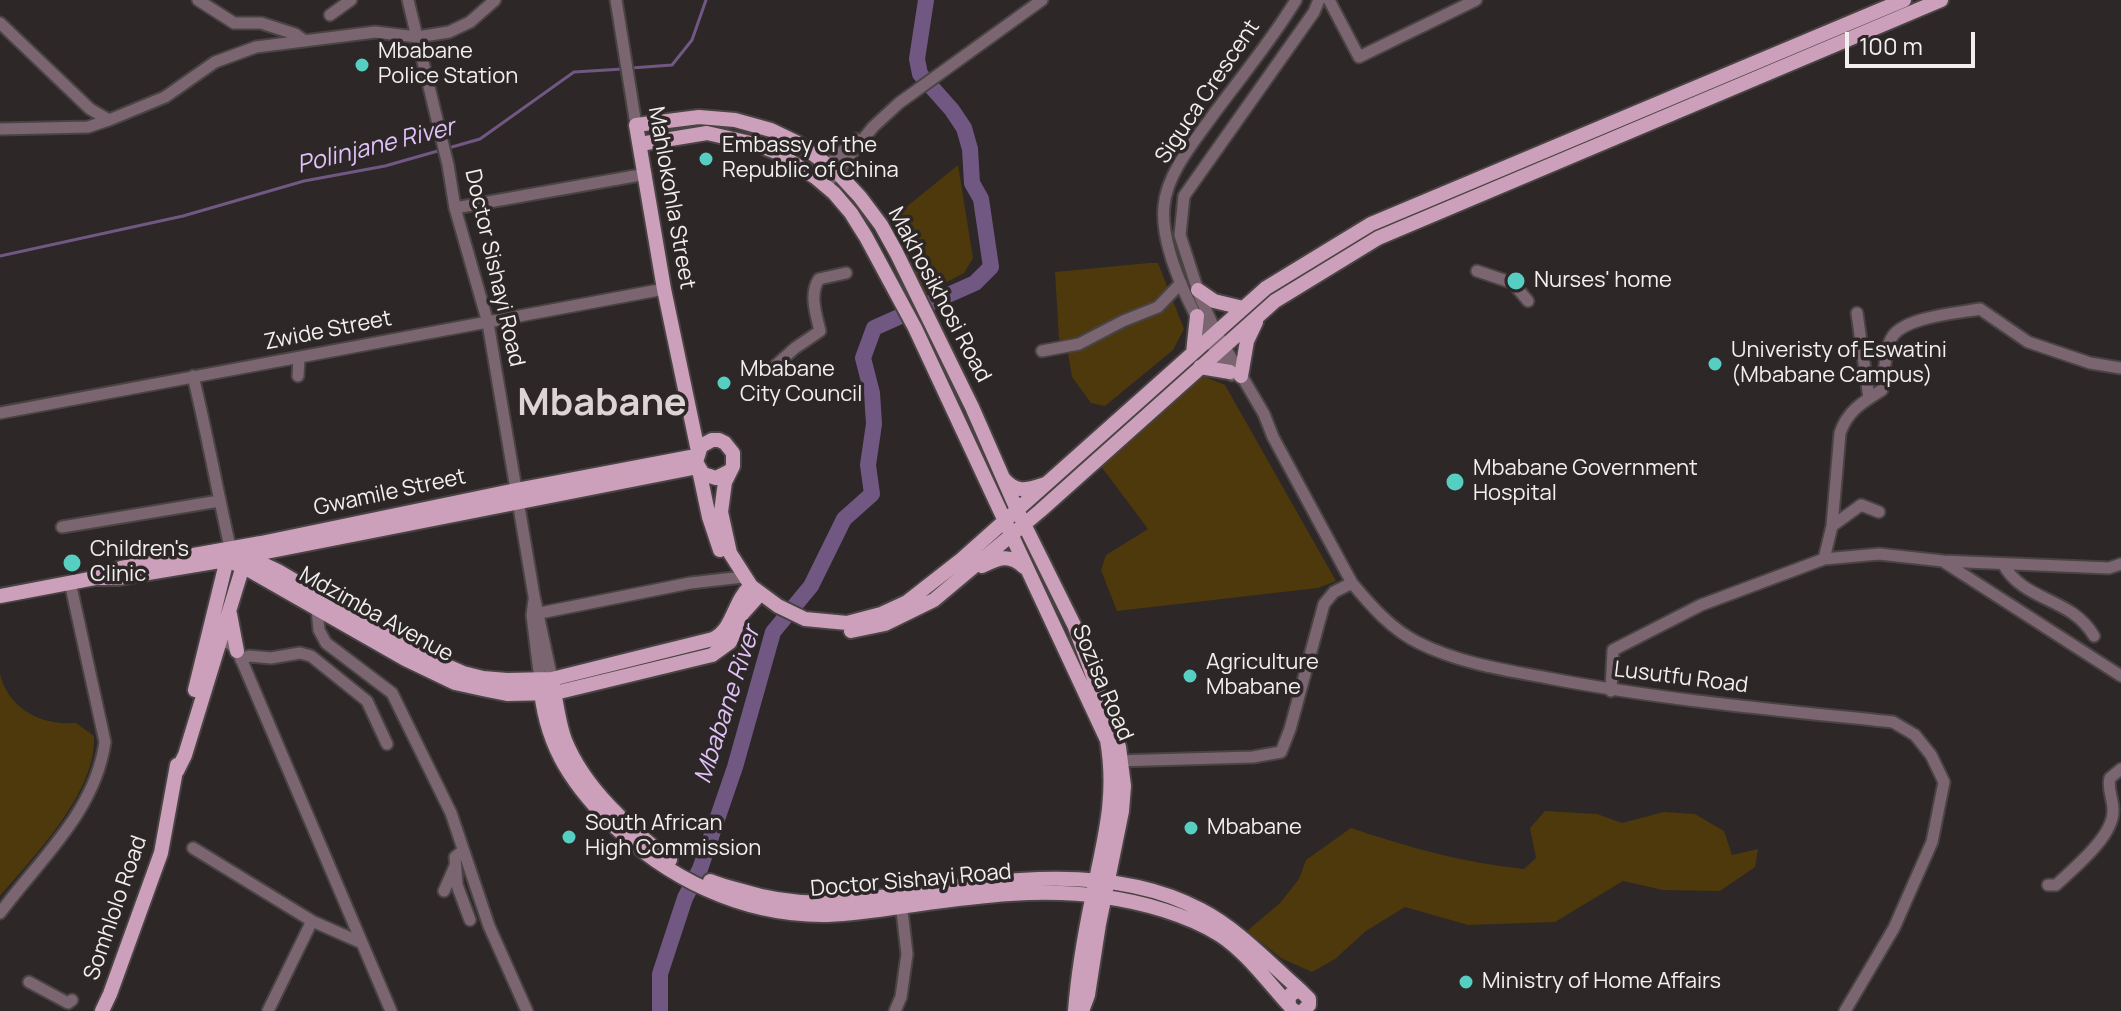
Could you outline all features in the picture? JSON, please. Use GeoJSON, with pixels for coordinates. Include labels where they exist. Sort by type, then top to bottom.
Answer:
{"type":"FeatureCollection","features":[{"type":"Feature","properties":{"kind":"main road"},"geometry":{"type":"LineString","coordinates":[[799,621],[847,623],[881,614],[928,588],[1051,500],[1200,367],[1243,308],[1266,288],[1371,224],[1904,0]]}},
{"type":"Feature","properties":{"kind":"main road"},"geometry":{"type":"LineString","coordinates":[[1021,519],[1050,482],[1193,353],[1216,342],[1275,301],[1378,238],[1941,0]]}},
{"type":"Feature","properties":{"kind":"main road","name":"Makhosikhosi Road"},"geometry":{"type":"LineString","coordinates":[[636,125],[699,117],[735,120],[771,130],[798,143],[832,168],[881,225],[972,407],[1021,519]]}},
{"type":"Feature","properties":{"kind":"main road","name":"Mahlokohla Street"},"geometry":{"type":"LineString","coordinates":[[636,125],[664,289],[709,517],[748,587]]}},
{"type":"Feature","properties":{"kind":"main road","name":"Makhosikhosi Road"},"geometry":{"type":"LineString","coordinates":[[640,144],[694,134],[729,137],[776,152],[820,181],[843,203],[866,237],[915,328],[1008,529]]}},
{"type":"Feature","properties":{"kind":"main road"},"geometry":{"type":"LineString","coordinates":[[1198,290],[1214,301],[1243,308]]}},
{"type":"Feature","properties":{"kind":"main road"},"geometry":{"type":"LineString","coordinates":[[1200,367],[1236,374],[1260,314]]}},
{"type":"Feature","properties":{"kind":"main road"},"geometry":{"type":"LineString","coordinates":[[1193,353],[1197,316]]}},
{"type":"Feature","properties":{"kind":"main road","name":"Mahlokohla Street"},"geometry":{"type":"LineString","coordinates":[[688,403],[699,426],[719,440]]}},
{"type":"Feature","properties":{"kind":"main road"},"geometry":{"type":"LineString","coordinates":[[730,471],[716,478],[709,477],[698,461],[706,442],[719,440],[733,453],[733,466],[723,493],[721,512],[730,553],[748,587],[774,607],[826,631],[840,632],[885,624],[934,600],[968,573],[1008,529]]}},
{"type":"Feature","properties":{"kind":"main road","name":"Gwamile Street"},"geometry":{"type":"LineString","coordinates":[[0,596],[95,578],[118,578],[698,461]]}},
{"type":"Feature","properties":{"kind":"main road"},"geometry":{"type":"LineString","coordinates":[[1000,475],[1011,487],[1023,491],[1050,482]]}},
{"type":"Feature","properties":{"kind":"main road","name":"Gwamile Street"},"geometry":{"type":"LineString","coordinates":[[252,560],[517,496]]}},
{"type":"Feature","properties":{"kind":"main road"},"geometry":{"type":"LineString","coordinates":[[1036,549],[1036,528],[1051,500]]}},
{"type":"Feature","properties":{"kind":"main road","name":"Sozisa Road"},"geometry":{"type":"LineString","coordinates":[[1021,519],[1075,627],[1124,786],[1106,863],[1104,891],[1094,919],[1075,1011]]}},
{"type":"Feature","properties":{"kind":"main road","name":"Sozisa Road"},"geometry":{"type":"LineString","coordinates":[[1008,529],[1116,761]]}},
{"type":"Feature","properties":{"kind":"main road","name":"Mdzimba Avenue"},"geometry":{"type":"LineString","coordinates":[[229,554],[252,560],[417,653],[443,664],[483,678],[547,687]]}},
{"type":"Feature","properties":{"kind":"main road","name":"Somhlolo Road"},"geometry":{"type":"LineString","coordinates":[[227,603],[229,554]]}},
{"type":"Feature","properties":{"kind":"main road"},"geometry":{"type":"LineString","coordinates":[[968,573],[992,560],[1011,557],[1029,573]]}},
{"type":"Feature","properties":{"kind":"main road","name":"Mdzimba Avenue"},"geometry":{"type":"LineString","coordinates":[[252,560],[317,609],[405,659],[455,683],[507,694],[712,655],[730,642],[742,614],[748,587]]}},
{"type":"Feature","properties":{"kind":"main road","name":"Somhlolo Road"},"geometry":{"type":"LineString","coordinates":[[102,1011],[161,853],[177,762],[227,603],[252,560]]}},
{"type":"Feature","properties":{"kind":"main road"},"geometry":{"type":"LineString","coordinates":[[227,603],[239,655]]}},
{"type":"Feature","properties":{"kind":"main road","name":"Doctor Sishayi Road"},"geometry":{"type":"LineString","coordinates":[[547,687],[564,736],[588,779],[629,825],[678,870],[704,884],[798,904],[1104,891]]}},
{"type":"Feature","properties":{"kind":"main road"},"geometry":{"type":"LineString","coordinates":[[1078,881],[1106,863],[1120,871],[1133,885],[1182,901],[1225,925],[1300,990],[1291,994],[1299,1009]]}},
{"type":"Feature","properties":{"kind":"main road"},"geometry":{"type":"LineString","coordinates":[[993,880],[997,890],[1005,893]]}},
{"type":"Feature","properties":{"kind":"main road","name":"Doctor Sishayi Road"},"geometry":{"type":"LineString","coordinates":[[901,900],[993,880],[1078,881],[1104,891]]}},
{"type":"Feature","properties":{"kind":"main road"},"geometry":{"type":"LineString","coordinates":[[1104,891],[1133,885]]}},
{"type":"Feature","properties":{"kind":"main road"},"geometry":{"type":"LineString","coordinates":[[1067,894],[1094,919],[1104,891]]}},
{"type":"Feature","properties":{"kind":"main road"},"geometry":{"type":"LineString","coordinates":[[1104,891],[1194,922],[1220,935],[1299,1009]]}},
{"type":"Feature","properties":{"kind":"main road","name":"Sozisa Road"},"geometry":{"type":"LineString","coordinates":[[1082,1011],[1088,995],[1094,919]]}},
{"type":"Feature","properties":{"kind":"street"},"geometry":{"type":"LineString","coordinates":[[198,0],[234,23],[261,23],[295,34],[305,41]]}},
{"type":"Feature","properties":{"kind":"street"},"geometry":{"type":"LineString","coordinates":[[330,15],[351,0]]}},
{"type":"Feature","properties":{"kind":"street","name":"Doctor Sishayi Road"},"geometry":{"type":"LineString","coordinates":[[408,0],[440,129],[455,208],[488,323],[534,596],[540,613],[547,687]]}},
{"type":"Feature","properties":{"kind":"street"},"geometry":{"type":"LineString","coordinates":[[0,129],[88,127],[165,97],[215,62],[256,47],[375,32],[417,37],[449,32],[470,22],[495,0]]}},
{"type":"Feature","properties":{"kind":"street","name":"Mahlokohla Street"},"geometry":{"type":"LineString","coordinates":[[616,0],[636,125]]}},
{"type":"Feature","properties":{"kind":"street"},"geometry":{"type":"LineString","coordinates":[[820,181],[910,94],[1042,0]]}},
{"type":"Feature","properties":{"kind":"street","name":"Siguca Crescent"},"geometry":{"type":"LineString","coordinates":[[1216,342],[1197,316],[1181,283],[1165,234],[1164,207],[1169,186],[1189,149],[1296,0]]}},
{"type":"Feature","properties":{"kind":"street","name":"Siguca Crescent"},"geometry":{"type":"LineString","coordinates":[[1216,342],[1180,235],[1184,196],[1314,12],[1319,0]]}},
{"type":"Feature","properties":{"kind":"street"},"geometry":{"type":"LineString","coordinates":[[1329,0],[1359,57],[1476,0]]}},
{"type":"Feature","properties":{"kind":"street"},"geometry":{"type":"LineString","coordinates":[[0,23],[90,109],[109,120]]}},
{"type":"Feature","properties":{"kind":"street"},"geometry":{"type":"LineString","coordinates":[[455,208],[646,174]]}},
{"type":"Feature","properties":{"kind":"street"},"geometry":{"type":"LineString","coordinates":[[1477,271],[1513,283],[1528,301]]}},
{"type":"Feature","properties":{"kind":"street"},"geometry":{"type":"LineString","coordinates":[[776,365],[820,331],[814,299],[819,279],[846,273]]}},
{"type":"Feature","properties":{"kind":"street"},"geometry":{"type":"LineString","coordinates":[[1042,351],[1079,344],[1158,307],[1181,283]]}},
{"type":"Feature","properties":{"kind":"street","name":"Zwide Street"},"geometry":{"type":"LineString","coordinates":[[0,413],[664,289]]}},
{"type":"Feature","properties":{"kind":"street"},"geometry":{"type":"LineString","coordinates":[[1824,559],[1832,526],[1840,433],[1852,411],[1882,390],[1891,340],[1901,327],[1933,317],[1980,309],[2028,342],[2090,363],[2121,368]]}},
{"type":"Feature","properties":{"kind":"street"},"geometry":{"type":"LineString","coordinates":[[1857,313],[1869,398]]}},
{"type":"Feature","properties":{"kind":"street","name":"Lusutfu Road"},"geometry":{"type":"LineString","coordinates":[[1216,342],[1264,414],[1273,437],[1352,583],[1369,604],[1402,634],[1421,645],[1466,661],[1611,691],[1893,722],[1915,735],[1931,755],[1944,782],[1932,842],[1894,928],[1845,1011]]}},
{"type":"Feature","properties":{"kind":"street"},"geometry":{"type":"LineString","coordinates":[[298,376],[299,358]]}},
{"type":"Feature","properties":{"kind":"street"},"geometry":{"type":"LineString","coordinates":[[193,376],[209,439],[229,554]]}},
{"type":"Feature","properties":{"kind":"street"},"geometry":{"type":"LineString","coordinates":[[62,527],[219,501]]}},
{"type":"Feature","properties":{"kind":"street"},"geometry":{"type":"LineString","coordinates":[[1832,526],[1861,505],[1879,512]]}},
{"type":"Feature","properties":{"kind":"street"},"geometry":{"type":"LineString","coordinates":[[1611,691],[1613,650],[1701,605],[1824,559],[1879,554],[2003,564],[2109,568],[2121,564]]}},
{"type":"Feature","properties":{"kind":"street"},"geometry":{"type":"LineString","coordinates":[[1943,561],[2121,676]]}},
{"type":"Feature","properties":{"kind":"street"},"geometry":{"type":"LineString","coordinates":[[2003,564],[2016,583],[2070,610],[2080,617],[2094,636]]}},
{"type":"Feature","properties":{"kind":"street"},"geometry":{"type":"LineString","coordinates":[[0,913],[66,831],[93,786],[102,762],[105,742],[70,582]]}},
{"type":"Feature","properties":{"kind":"street"},"geometry":{"type":"LineString","coordinates":[[1116,761],[1253,757],[1281,752],[1324,604],[1334,592],[1352,583]]}},
{"type":"Feature","properties":{"kind":"street"},"geometry":{"type":"LineString","coordinates":[[540,613],[647,591],[748,587]]}},
{"type":"Feature","properties":{"kind":"street","name":"Doctor Sishayi Road"},"geometry":{"type":"LineString","coordinates":[[534,596],[532,615],[547,687]]}},
{"type":"Feature","properties":{"kind":"street"},"geometry":{"type":"LineString","coordinates":[[317,609],[319,630],[326,643],[392,693],[451,813],[489,926],[527,1011]]}},
{"type":"Feature","properties":{"kind":"street"},"geometry":{"type":"LineString","coordinates":[[215,643],[231,644],[239,655],[391,1011]]}},
{"type":"Feature","properties":{"kind":"street"},"geometry":{"type":"LineString","coordinates":[[239,655],[271,658],[300,653],[311,656],[367,701],[387,744]]}},
{"type":"Feature","properties":{"kind":"street"},"geometry":{"type":"LineString","coordinates":[[2048,885],[2056,885],[2097,845],[2108,828],[2113,812],[2108,785],[2110,778],[2121,769]]}},
{"type":"Feature","properties":{"kind":"street"},"geometry":{"type":"LineString","coordinates":[[193,848],[312,921],[362,943]]}},
{"type":"Feature","properties":{"kind":"street"},"geometry":{"type":"LineString","coordinates":[[463,851],[455,857],[455,866],[457,885],[470,920]]}},
{"type":"Feature","properties":{"kind":"street"},"geometry":{"type":"LineString","coordinates":[[444,891],[455,866]]}},
{"type":"Feature","properties":{"kind":"street"},"geometry":{"type":"LineString","coordinates":[[895,1011],[901,997],[907,954],[901,900]]}},
{"type":"Feature","properties":{"kind":"street"},"geometry":{"type":"LineString","coordinates":[[268,1011],[312,921]]}},
{"type":"Feature","properties":{"kind":"street"},"geometry":{"type":"LineString","coordinates":[[29,982],[68,1003],[72,1000]]}},
{"type":"Feature","properties":{"kind":"shaded area"},"geometry":{"type":"Polygon","coordinates":[[[958,165],[973,258],[964,273],[926,293],[892,224],[894,217],[958,165]]]}},
{"type":"Feature","properties":{"kind":"shaded area"},"geometry":{"type":"Polygon","coordinates":[[[1158,263],[1184,329],[1173,350],[1105,406],[1091,403],[1072,377],[1067,347],[1059,339],[1055,272],[1158,263]]]}},
{"type":"Feature","properties":{"kind":"shaded area"},"geometry":{"type":"Polygon","coordinates":[[[1203,376],[1225,385],[1336,581],[1318,588],[1117,611],[1101,570],[1106,555],[1148,529],[1100,465],[1203,376]]]}},
{"type":"Feature","properties":{"kind":"shaded area"},"geometry":{"type":"Polygon","coordinates":[[[0,674],[10,697],[28,713],[51,722],[76,723],[94,736],[92,757],[75,801],[45,843],[0,896],[0,674]]]}},
{"type":"Feature","properties":{"kind":"shaded area"},"geometry":{"type":"Polygon","coordinates":[[[1545,811],[1597,814],[1622,823],[1664,812],[1695,814],[1724,831],[1732,855],[1758,849],[1755,867],[1720,891],[1663,890],[1623,881],[1555,922],[1468,925],[1405,907],[1366,931],[1335,959],[1312,972],[1281,958],[1247,931],[1280,903],[1299,879],[1306,860],[1351,828],[1436,853],[1524,869],[1536,858],[1530,828],[1545,811]]]}},
{"type":"Feature","properties":{"kind":"waterway","name":"Polinjane River"},"geometry":{"type":"LineString","coordinates":[[631,68],[672,65],[692,40],[706,0]]}},
{"type":"Feature","properties":{"kind":"waterway","name":"Mbabane River"},"geometry":{"type":"LineString","coordinates":[[660,1011],[660,974],[735,767],[773,632],[811,586],[844,519],[872,494],[868,465],[874,424],[872,393],[863,358],[874,328],[975,283],[991,267],[981,199],[972,183],[970,149],[964,128],[920,74],[917,59],[926,0]]}},
{"type":"Feature","properties":{"kind":"waterway","name":"Polinjane River"},"geometry":{"type":"LineString","coordinates":[[0,256],[183,216],[304,181],[385,166],[480,139],[574,72],[623,69]]}},
{"type":"Feature","properties":{"kind":"place","name":"Mbabane Police Station"},"geometry":{"type":"Point","coordinates":[362,65]}},
{"type":"Feature","properties":{"kind":"place","name":"Embassy of the Republic of China"},"geometry":{"type":"Point","coordinates":[706,159]}},
{"type":"Feature","properties":{"kind":"place","name":"Nurses' home"},"geometry":{"type":"Point","coordinates":[1516,281]}},
{"type":"Feature","properties":{"kind":"place","name":"Univeristy of Eswatini (Mbabane Campus)"},"geometry":{"type":"Point","coordinates":[1715,364]}},
{"type":"Feature","properties":{"kind":"place","name":"Mbabane City Council"},"geometry":{"type":"Point","coordinates":[724,383]}},
{"type":"Feature","properties":{"kind":"place","name":"Mbabane Government Hospital"},"geometry":{"type":"Point","coordinates":[1455,482]}},
{"type":"Feature","properties":{"kind":"place","name":"Children's Clinic"},"geometry":{"type":"Point","coordinates":[72,563]}},
{"type":"Feature","properties":{"kind":"place","name":"Agriculture Mbabane"},"geometry":{"type":"Point","coordinates":[1190,676]}},
{"type":"Feature","properties":{"kind":"place","name":"Mbabane"},"geometry":{"type":"Point","coordinates":[1191,828]}},
{"type":"Feature","properties":{"kind":"place","name":"South African High Commission"},"geometry":{"type":"Point","coordinates":[569,837]}},
{"type":"Feature","properties":{"kind":"place","name":"Ministry of Home Affairs"},"geometry":{"type":"Point","coordinates":[1466,982]}},
{"type":"Feature","properties":{"kind":"district","name":"Mbabane"},"geometry":{"type":"Point","coordinates":[602,404]}}]}
